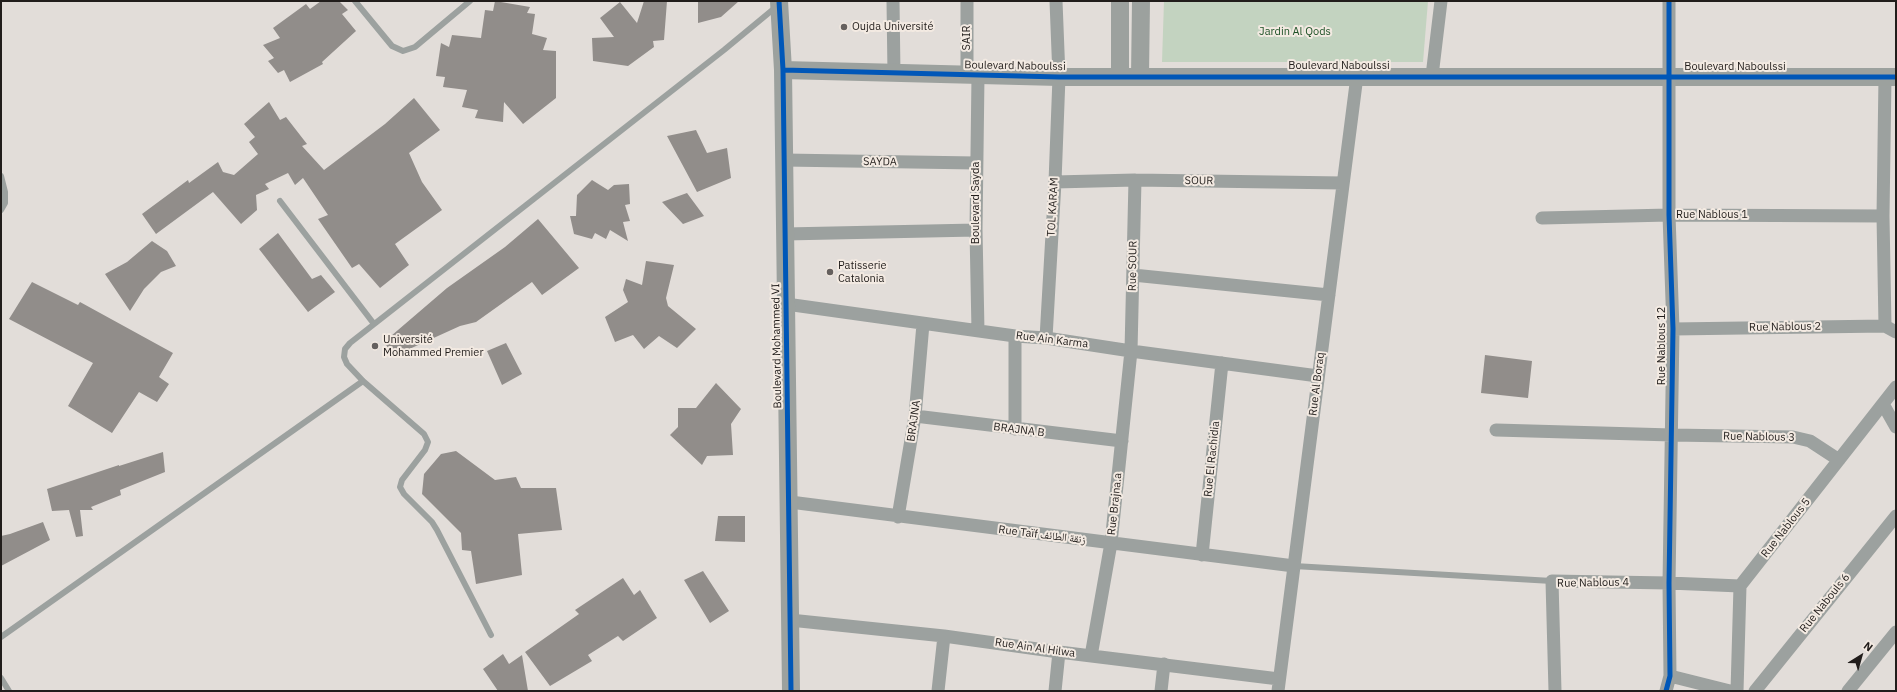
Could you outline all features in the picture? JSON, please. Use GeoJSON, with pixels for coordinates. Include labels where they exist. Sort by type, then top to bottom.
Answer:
{"type":"FeatureCollection","features":[{"type":"Feature","properties":{"kind":"street"},"geometry":{"type":"LineString","coordinates":[[893,1],[894,74]]}},
{"type":"Feature","properties":{"kind":"street","name":"SAIR"},"geometry":{"type":"LineString","coordinates":[[967,1],[973,76]]}},
{"type":"Feature","properties":{"kind":"street","name":"TOL KARAM"},"geometry":{"type":"LineString","coordinates":[[1046,338],[1055,182],[1059,77],[1056,1]]}},
{"type":"Feature","properties":{"kind":"street"},"geometry":{"type":"LineString","coordinates":[[1120,1],[1120,76]]}},
{"type":"Feature","properties":{"kind":"street"},"geometry":{"type":"LineString","coordinates":[[1140,76],[1141,1]]}},
{"type":"Feature","properties":{"kind":"street"},"geometry":{"type":"LineString","coordinates":[[1432,76],[1441,1]]}},
{"type":"Feature","properties":{"kind":"street","name":"Rue Nablous 12"},"geometry":{"type":"LineString","coordinates":[[1666,691],[1670,676],[1668,583],[1672,435],[1668,77],[1669,1]]}},
{"type":"Feature","properties":{"kind":"street","name":"Boulevard Mohammed VI"},"geometry":{"type":"LineString","coordinates":[[779,3],[783,70],[790,502],[791,691]]}},
{"type":"Feature","properties":{"kind":"street","name":"Boulevard Naboulssi"},"geometry":{"type":"LineString","coordinates":[[783,70],[1059,77],[1890,77]]}},
{"type":"Feature","properties":{"kind":"street","name":"Boulevard Sayda"},"geometry":{"type":"LineString","coordinates":[[973,76],[976,163],[978,331]]}},
{"type":"Feature","properties":{"kind":"street","name":"Rue Al Boraq"},"geometry":{"type":"LineString","coordinates":[[1279,685],[1357,76]]}},
{"type":"Feature","properties":{"kind":"street"},"geometry":{"type":"LineString","coordinates":[[1890,77],[1883,216],[1891,329]]}},
{"type":"Feature","properties":{"kind":"street","name":"SAYDA"},"geometry":{"type":"LineString","coordinates":[[784,160],[976,163]]}},
{"type":"Feature","properties":{"kind":"street","name":"SOUR"},"geometry":{"type":"LineString","coordinates":[[1055,182],[1135,180],[1343,183]]}},
{"type":"Feature","properties":{"kind":"street","name":"Rue SOUR"},"geometry":{"type":"LineString","coordinates":[[1131,351],[1135,180]]}},
{"type":"Feature","properties":{"kind":"street","name":"Rue Nablous 1"},"geometry":{"type":"LineString","coordinates":[[1542,218],[1669,215],[1883,216]]}},
{"type":"Feature","properties":{"kind":"street"},"geometry":{"type":"LineString","coordinates":[[785,234],[976,230]]}},
{"type":"Feature","properties":{"kind":"street"},"geometry":{"type":"LineString","coordinates":[[1133,275],[1329,295]]}},
{"type":"Feature","properties":{"kind":"street","name":"Rue Ain Karma"},"geometry":{"type":"LineString","coordinates":[[786,304],[923,324],[1015,336],[1046,338],[1318,376]]}},
{"type":"Feature","properties":{"kind":"street","name":"BRAJNA"},"geometry":{"type":"LineString","coordinates":[[898,517],[915,416],[923,324]]}},
{"type":"Feature","properties":{"kind":"street","name":"Rue Nablous 2"},"geometry":{"type":"LineString","coordinates":[[1672,329],[1891,329]]}},
{"type":"Feature","properties":{"kind":"street"},"geometry":{"type":"LineString","coordinates":[[1015,336],[1015,430]]}},
{"type":"Feature","properties":{"kind":"street","name":"Rue Brajna.a"},"geometry":{"type":"LineString","coordinates":[[1091,656],[1111,543],[1131,351]]}},
{"type":"Feature","properties":{"kind":"street","name":"Rue El Rachidia"},"geometry":{"type":"LineString","coordinates":[[1202,555],[1222,363]]}},
{"type":"Feature","properties":{"kind":"street","name":"Rue Nablous 5"},"geometry":{"type":"LineString","coordinates":[[1740,586],[1896,387]]}},
{"type":"Feature","properties":{"kind":"street"},"geometry":{"type":"LineString","coordinates":[[1883,404],[1896,427]]}},
{"type":"Feature","properties":{"kind":"street","name":"BRAJNA B"},"geometry":{"type":"LineString","coordinates":[[915,416],[1015,430],[1122,441]]}},
{"type":"Feature","properties":{"kind":"street","name":"Rue Nablous 3"},"geometry":{"type":"LineString","coordinates":[[1496,430],[1802,438],[1816,444],[1838,460]]}},
{"type":"Feature","properties":{"kind":"street","name":"Rue Taïf زنقة الطائف"},"geometry":{"type":"LineString","coordinates":[[790,502],[898,517],[1294,566]]}},
{"type":"Feature","properties":{"kind":"street","name":"Rue Nabouls 6"},"geometry":{"type":"LineString","coordinates":[[1755,691],[1896,516]]}},
{"type":"Feature","properties":{"kind":"street","name":"Rue Nablous 4"},"geometry":{"type":"LineString","coordinates":[[1555,691],[1552,581],[1740,586]]}},
{"type":"Feature","properties":{"kind":"street"},"geometry":{"type":"LineString","coordinates":[[1737,691],[1740,586]]}},
{"type":"Feature","properties":{"kind":"street","name":"Rue Ain Al Hilwa"},"geometry":{"type":"LineString","coordinates":[[790,620],[944,636],[1059,652],[1164,664],[1279,685]]}},
{"type":"Feature","properties":{"kind":"street"},"geometry":{"type":"LineString","coordinates":[[1848,691],[1896,632]]}},
{"type":"Feature","properties":{"kind":"street"},"geometry":{"type":"LineString","coordinates":[[938,691],[944,636]]}},
{"type":"Feature","properties":{"kind":"street"},"geometry":{"type":"LineString","coordinates":[[1055,691],[1059,652]]}},
{"type":"Feature","properties":{"kind":"street"},"geometry":{"type":"LineString","coordinates":[[1161,691],[1164,664]]}},
{"type":"Feature","properties":{"kind":"street"},"geometry":{"type":"LineString","coordinates":[[1670,676],[1730,691]]}},
{"type":"Feature","properties":{"kind":"lane"},"geometry":{"type":"LineString","coordinates":[[355,1],[392,46],[403,51],[415,47],[470,1]]}},
{"type":"Feature","properties":{"kind":"lane"},"geometry":{"type":"LineString","coordinates":[[491,635],[437,530],[432,522],[404,494],[400,487],[402,480],[425,450],[428,442],[424,434],[363,381],[344,361],[344,352],[347,345],[719,55],[779,3]]}},
{"type":"Feature","properties":{"kind":"lane"},"geometry":{"type":"LineString","coordinates":[[1,176],[5,192],[5,203],[1,210]]}},
{"type":"Feature","properties":{"kind":"lane"},"geometry":{"type":"LineString","coordinates":[[280,201],[374,324]]}},
{"type":"Feature","properties":{"kind":"lane"},"geometry":{"type":"LineString","coordinates":[[1,637],[363,381]]}},
{"type":"Feature","properties":{"kind":"lane"},"geometry":{"type":"LineString","coordinates":[[1294,566],[1552,581]]}},
{"type":"Feature","properties":{"kind":"lane"},"geometry":{"type":"LineString","coordinates":[[1,678],[9,691]]}},
{"type":"Feature","properties":{"kind":"green space","name":"Jardin Al Qods"},"geometry":{"type":"Polygon","coordinates":[[[1164,1],[1428,1],[1423,62],[1162,62],[1164,1]]]}},
{"type":"Feature","properties":{"kind":"building"},"geometry":{"type":"Polygon","coordinates":[[[321,1],[339,1],[348,10],[342,14],[356,31],[322,62],[323,64],[290,82],[284,70],[278,73],[268,61],[274,58],[263,45],[280,38],[273,28],[306,4],[310,9],[321,1]]]}},
{"type":"Feature","properties":{"kind":"building"},"geometry":{"type":"Polygon","coordinates":[[[495,1],[530,7],[527,13],[535,14],[532,34],[547,38],[543,50],[556,51],[556,98],[523,124],[504,102],[503,122],[475,118],[478,110],[462,107],[467,90],[443,87],[445,77],[436,76],[441,43],[449,47],[452,35],[481,38],[485,10],[493,11],[495,1]]]}},
{"type":"Feature","properties":{"kind":"building"},"geometry":{"type":"Polygon","coordinates":[[[644,1],[667,1],[664,40],[653,41],[654,47],[628,66],[593,61],[592,38],[614,37],[600,18],[620,2],[637,23],[644,1]]]}},
{"type":"Feature","properties":{"kind":"building"},"geometry":{"type":"Polygon","coordinates":[[[698,1],[739,1],[721,17],[698,23],[698,1]]]}},
{"type":"Feature","properties":{"kind":"building"},"geometry":{"type":"Polygon","coordinates":[[[414,98],[440,130],[409,153],[422,182],[442,210],[395,244],[409,265],[380,288],[359,264],[352,268],[318,219],[328,215],[303,178],[295,185],[288,173],[265,184],[269,189],[256,195],[257,210],[241,224],[213,192],[156,234],[142,214],[188,180],[189,183],[218,162],[223,172],[234,175],[258,154],[249,142],[255,137],[244,124],[269,102],[280,120],[286,117],[307,144],[302,146],[324,170],[385,124],[414,98]]]}},
{"type":"Feature","properties":{"kind":"building"},"geometry":{"type":"Polygon","coordinates":[[[696,130],[707,153],[727,148],[731,178],[697,192],[667,136],[696,130]]]}},
{"type":"Feature","properties":{"kind":"building"},"geometry":{"type":"Polygon","coordinates":[[[592,180],[608,190],[614,185],[629,184],[630,204],[625,205],[630,221],[623,222],[628,241],[610,230],[606,239],[595,233],[592,239],[574,234],[570,216],[576,216],[577,195],[592,180]]]}},
{"type":"Feature","properties":{"kind":"building"},"geometry":{"type":"Polygon","coordinates":[[[687,193],[704,216],[683,224],[662,202],[687,193]]]}},
{"type":"Feature","properties":{"kind":"building"},"geometry":{"type":"Polygon","coordinates":[[[538,219],[579,268],[542,295],[532,282],[476,322],[460,326],[394,356],[384,342],[447,288],[505,247],[538,219]]]}},
{"type":"Feature","properties":{"kind":"building"},"geometry":{"type":"Polygon","coordinates":[[[278,233],[312,279],[321,275],[335,292],[308,312],[259,249],[278,233]]]}},
{"type":"Feature","properties":{"kind":"building"},"geometry":{"type":"Polygon","coordinates":[[[152,241],[167,251],[176,266],[161,272],[144,289],[130,311],[105,274],[127,262],[152,241]]]}},
{"type":"Feature","properties":{"kind":"building"},"geometry":{"type":"Polygon","coordinates":[[[646,261],[674,265],[666,298],[668,306],[696,329],[677,348],[659,336],[644,349],[633,335],[615,342],[605,317],[628,302],[623,290],[626,279],[642,285],[646,261]]]}},
{"type":"Feature","properties":{"kind":"building"},"geometry":{"type":"Polygon","coordinates":[[[32,282],[78,305],[80,302],[173,353],[159,377],[169,384],[157,402],[139,392],[112,433],[68,406],[93,363],[9,319],[32,282]]]}},
{"type":"Feature","properties":{"kind":"building"},"geometry":{"type":"Polygon","coordinates":[[[506,343],[522,374],[502,385],[487,351],[506,343]]]}},
{"type":"Feature","properties":{"kind":"building"},"geometry":{"type":"Polygon","coordinates":[[[1485,355],[1532,361],[1528,398],[1481,393],[1485,355]]]}},
{"type":"Feature","properties":{"kind":"building"},"geometry":{"type":"Polygon","coordinates":[[[716,383],[741,409],[731,424],[733,455],[707,456],[702,465],[670,435],[678,427],[678,408],[696,408],[716,383]]]}},
{"type":"Feature","properties":{"kind":"building"},"geometry":{"type":"Polygon","coordinates":[[[456,451],[495,480],[516,477],[521,488],[556,488],[562,530],[518,534],[522,575],[476,584],[471,551],[462,550],[461,533],[422,494],[424,474],[441,454],[456,451]]]}},
{"type":"Feature","properties":{"kind":"building"},"geometry":{"type":"Polygon","coordinates":[[[163,452],[165,472],[120,490],[121,495],[91,507],[93,510],[80,510],[83,536],[76,537],[69,510],[52,511],[47,489],[163,452]]]}},
{"type":"Feature","properties":{"kind":"building"},"geometry":{"type":"Polygon","coordinates":[[[718,516],[745,516],[745,542],[715,541],[718,516]]]}},
{"type":"Feature","properties":{"kind":"building"},"geometry":{"type":"Polygon","coordinates":[[[43,522],[50,540],[1,566],[1,536],[43,522]]]}},
{"type":"Feature","properties":{"kind":"building"},"geometry":{"type":"Polygon","coordinates":[[[703,571],[729,611],[710,623],[684,580],[703,571]]]}},
{"type":"Feature","properties":{"kind":"building"},"geometry":{"type":"Polygon","coordinates":[[[623,578],[634,595],[640,590],[657,618],[623,641],[618,636],[588,655],[592,661],[550,686],[525,652],[579,614],[575,610],[623,578]]]}},
{"type":"Feature","properties":{"kind":"building"},"geometry":{"type":"Polygon","coordinates":[[[503,654],[509,664],[522,655],[528,691],[498,691],[483,669],[503,654]]]}},
{"type":"Feature","properties":{"kind":"cycle path"},"geometry":{"type":"LineString","coordinates":[[779,1],[783,70],[791,691]]}},
{"type":"Feature","properties":{"kind":"cycle path"},"geometry":{"type":"LineString","coordinates":[[1666,691],[1670,676],[1669,583],[1673,329],[1669,215],[1669,1]]}},
{"type":"Feature","properties":{"kind":"cycle path"},"geometry":{"type":"LineString","coordinates":[[783,70],[1059,77],[1896,77]]}},
{"type":"Feature","properties":{"kind":"place","name":"Oujda Université"},"geometry":{"type":"Point","coordinates":[844,27]}},
{"type":"Feature","properties":{"kind":"place","name":"Patisserie Catalonia"},"geometry":{"type":"Point","coordinates":[830,272]}},
{"type":"Feature","properties":{"kind":"place","name":"Université Mohammed Premier"},"geometry":{"type":"Point","coordinates":[375,346]}}]}
